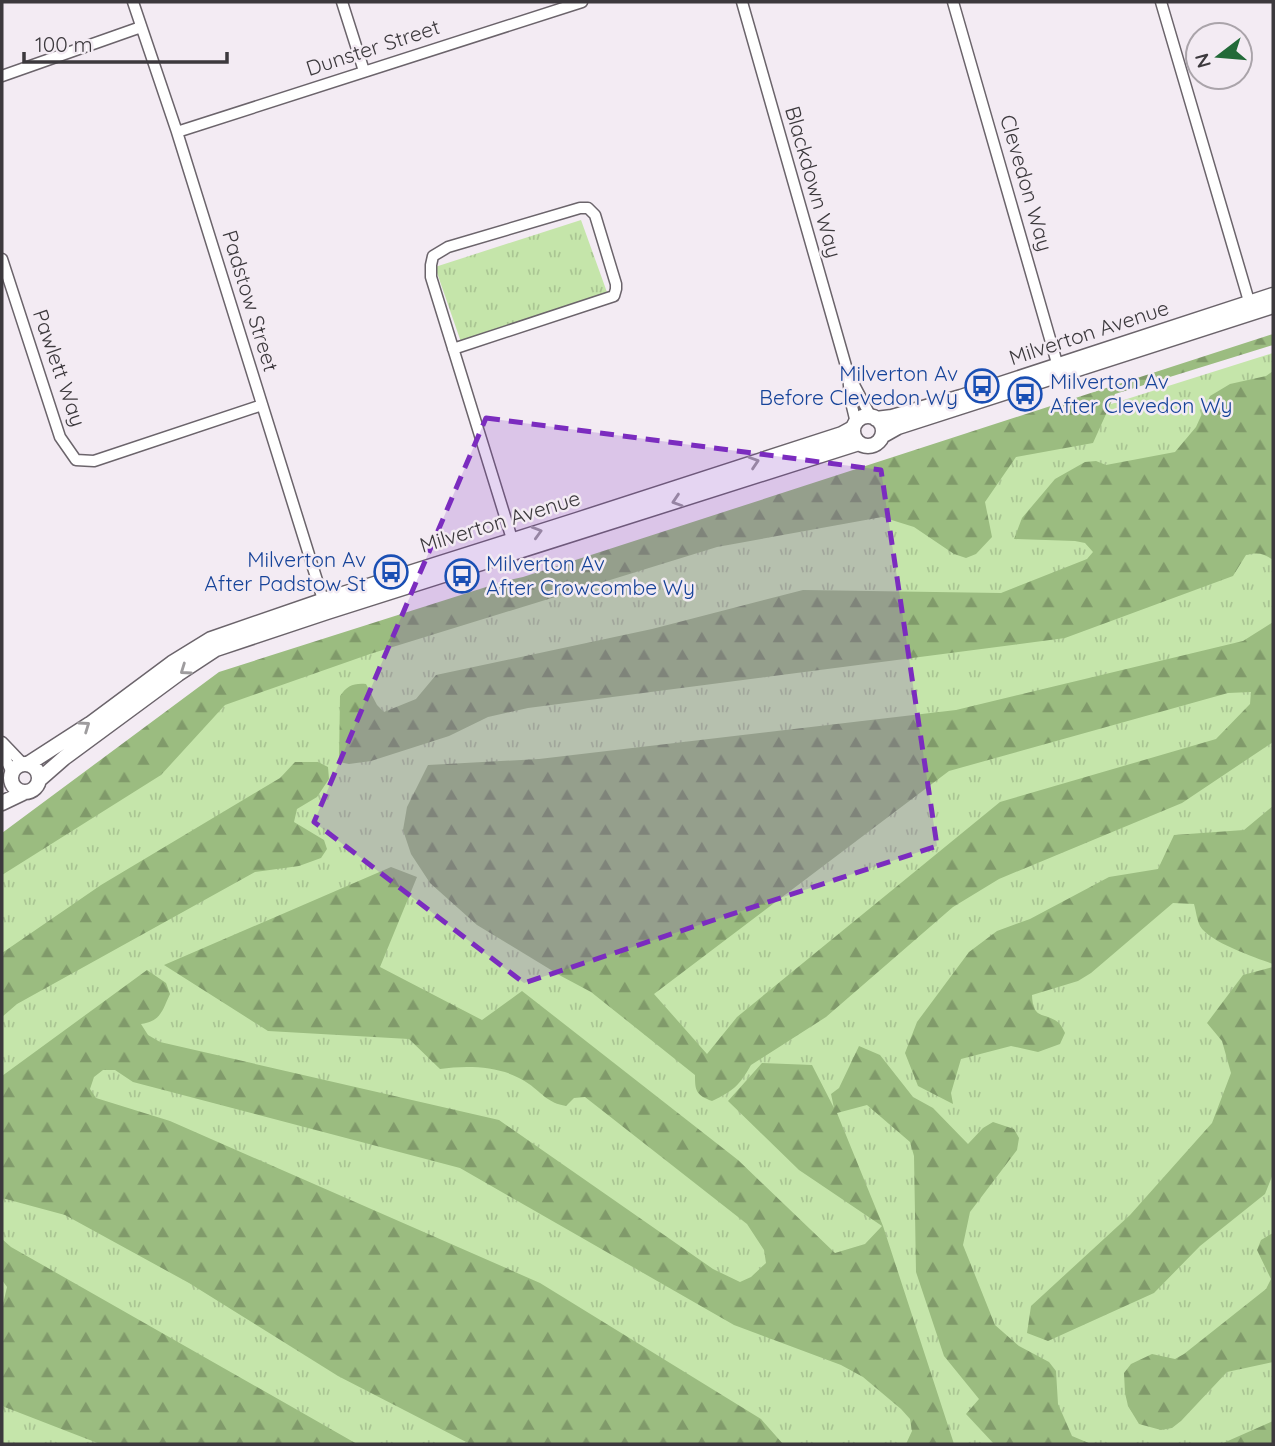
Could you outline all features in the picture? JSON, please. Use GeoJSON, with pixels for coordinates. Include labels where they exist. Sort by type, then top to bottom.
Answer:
{"type":"FeatureCollection","features":[{"type":"Feature","properties":{"kind":"street","name":"Padstow Street"},"geometry":{"type":"LineString","coordinates":[[133,2],[177,132],[326,606]]}},
{"type":"Feature","properties":{"kind":"street"},"geometry":{"type":"LineString","coordinates":[[342,2],[364,71]]}},
{"type":"Feature","properties":{"kind":"street","name":"Dunster Street"},"geometry":{"type":"LineString","coordinates":[[177,132],[582,2]]}},
{"type":"Feature","properties":{"kind":"street","name":"Blackdown Way"},"geometry":{"type":"LineString","coordinates":[[743,2],[848,373],[855,426]]}},
{"type":"Feature","properties":{"kind":"street","name":"Clevedon Way"},"geometry":{"type":"LineString","coordinates":[[953,2],[1060,370]]}},
{"type":"Feature","properties":{"kind":"street"},"geometry":{"type":"LineString","coordinates":[[1161,2],[1251,307]]}},
{"type":"Feature","properties":{"kind":"street"},"geometry":{"type":"LineString","coordinates":[[2,76],[141,27]]}},
{"type":"Feature","properties":{"kind":"street"},"geometry":{"type":"LineString","coordinates":[[453,349],[614,296],[616,284],[595,215],[588,208],[580,208],[449,247],[433,256],[431,277],[453,349],[514,546]]}},
{"type":"Feature","properties":{"kind":"street","name":"Pawlett Way"},"geometry":{"type":"LineString","coordinates":[[2,259],[60,438],[76,460],[94,461],[262,405]]}},
{"type":"Feature","properties":{"kind":"street","name":"Milverton Avenue"},"geometry":{"type":"LineString","coordinates":[[882,436],[898,427],[1060,370],[1251,307],[1273,295]]}},
{"type":"Feature","properties":{"kind":"street","name":"Milverton Avenue"},"geometry":{"type":"LineString","coordinates":[[1251,307],[1273,306]]}},
{"type":"Feature","properties":{"kind":"street","name":"Milverton Avenue"},"geometry":{"type":"LineString","coordinates":[[874,418],[892,417],[1060,370]]}},
{"type":"Feature","properties":{"kind":"street","name":"Blackdown Way"},"geometry":{"type":"LineString","coordinates":[[848,373],[874,418]]}},
{"type":"Feature","properties":{"kind":"street"},"geometry":{"type":"LineString","coordinates":[[864,417],[874,418],[883,430],[880,441],[870,446],[859,443],[853,434],[855,426],[864,417]]}},
{"type":"Feature","properties":{"kind":"street","name":"Milverton Avenue"},"geometry":{"type":"LineString","coordinates":[[514,546],[666,491],[842,434],[855,426]]}},
{"type":"Feature","properties":{"kind":"street","name":"Milverton Avenue"},"geometry":{"type":"LineString","coordinates":[[15,773],[90,724],[198,645],[211,639],[859,443]]}},
{"type":"Feature","properties":{"kind":"street","name":"Milverton Avenue"},"geometry":{"type":"LineString","coordinates":[[40,779],[64,758],[207,654],[326,606]]}},
{"type":"Feature","properties":{"kind":"street"},"geometry":{"type":"LineString","coordinates":[[2,741],[15,773],[12,782],[17,789],[25,792]]}},
{"type":"Feature","properties":{"kind":"street"},"geometry":{"type":"LineString","coordinates":[[2,751],[15,773]]}},
{"type":"Feature","properties":{"kind":"street"},"geometry":{"type":"LineString","coordinates":[[2,803],[35,788],[40,779],[37,769],[15,773]]}},
{"type":"Feature","properties":{"kind":"highlighted area"},"geometry":{"type":"Polygon","coordinates":[[[486,418],[881,470],[937,846],[524,983],[314,822],[486,418]]]}},
{"type":"Feature","properties":{"kind":"green space"},"geometry":{"type":"Polygon","coordinates":[[[581,220],[608,295],[462,345],[435,267],[581,220]]]}},
{"type":"Feature","properties":{"kind":"green space"},"geometry":{"type":"Polygon","coordinates":[[[1273,334],[1273,345],[1115,394],[1093,443],[1016,457],[985,502],[992,537],[976,554],[966,558],[954,554],[914,527],[882,517],[717,547],[370,654],[225,705],[161,775],[2,875],[2,833],[219,672],[523,577],[1273,334]]]}},
{"type":"Feature","properties":{"kind":"green space"},"geometry":{"type":"Polygon","coordinates":[[[1273,353],[1273,1444],[2,1444],[2,850],[225,685],[1273,353]]]}},
{"type":"Feature","properties":{"kind":"green space"},"geometry":{"type":"Polygon","coordinates":[[[1273,371],[1273,560],[1260,554],[1246,555],[1233,576],[1065,638],[528,708],[488,717],[449,736],[371,761],[349,764],[339,762],[340,696],[354,685],[366,684],[377,705],[384,712],[416,699],[436,675],[652,629],[803,590],[1001,593],[1087,559],[1093,552],[1085,543],[1014,539],[1022,518],[1055,479],[1085,462],[1096,461],[1106,465],[1175,452],[1196,427],[1210,396],[1230,384],[1266,376],[1273,371]]]}},
{"type":"Feature","properties":{"kind":"green space"},"geometry":{"type":"Polygon","coordinates":[[[1273,622],[1273,742],[1182,803],[999,879],[953,907],[826,1017],[751,1065],[735,1087],[712,1101],[698,1092],[695,1075],[591,992],[477,925],[430,883],[411,854],[403,830],[407,807],[428,765],[539,759],[956,710],[1243,641],[1273,622]],[[1251,692],[1228,693],[949,771],[654,994],[707,1054],[737,1017],[1000,802],[1216,739],[1250,704],[1251,692]]]}},
{"type":"Feature","properties":{"kind":"green space"},"geometry":{"type":"Polygon","coordinates":[[[295,762],[318,762],[328,767],[329,779],[317,797],[297,809],[294,822],[324,840],[327,849],[321,858],[299,866],[255,872],[17,1004],[2,1017],[2,953],[101,885],[280,778],[295,762]]]}},
{"type":"Feature","properties":{"kind":"green space"},"geometry":{"type":"Polygon","coordinates":[[[1273,806],[1273,964],[1233,949],[1205,932],[1199,924],[1194,904],[1173,903],[1091,973],[1078,981],[1032,995],[1037,1012],[1054,1019],[1065,1033],[1060,1044],[1038,1052],[1011,1046],[961,1059],[951,1093],[953,1104],[918,1086],[905,1053],[917,1022],[969,952],[997,931],[1030,919],[1109,877],[1158,869],[1174,835],[1244,830],[1273,806]]]}},
{"type":"Feature","properties":{"kind":"green space"},"geometry":{"type":"Polygon","coordinates":[[[391,867],[417,877],[380,967],[482,1020],[522,991],[738,1160],[835,1253],[865,1244],[882,1226],[799,1170],[728,1101],[762,1063],[812,1065],[834,1108],[831,1094],[839,1088],[859,1046],[880,1055],[913,1097],[933,1108],[968,1144],[983,1128],[993,1122],[1014,1129],[1019,1138],[1017,1150],[970,1212],[963,1245],[995,1325],[1019,1346],[1049,1362],[1056,1371],[1058,1404],[1072,1436],[1091,1444],[994,1444],[966,1414],[979,1399],[944,1356],[916,1272],[914,1156],[910,1142],[867,1105],[837,1113],[883,1226],[954,1444],[906,1444],[912,1431],[910,1419],[863,1377],[841,1365],[734,1325],[460,1168],[133,1082],[115,1070],[103,1070],[94,1077],[90,1089],[96,1098],[170,1121],[540,1283],[761,1419],[783,1444],[470,1444],[338,1376],[189,1283],[65,1215],[2,1198],[2,1076],[147,970],[166,983],[170,994],[157,1018],[141,1024],[148,1035],[160,1042],[499,1120],[713,1269],[740,1282],[751,1277],[766,1263],[764,1250],[747,1224],[585,1097],[574,1098],[566,1106],[560,1105],[509,1073],[475,1067],[440,1069],[409,1039],[268,1031],[164,965],[391,867]]]}},
{"type":"Feature","properties":{"kind":"green space"},"geometry":{"type":"Polygon","coordinates":[[[1273,967],[1273,1174],[1265,1194],[1200,1246],[1154,1293],[1048,1341],[1027,1333],[1031,1306],[1130,1215],[1212,1123],[1231,1073],[1222,1041],[1207,1023],[1243,975],[1273,967]]]}},
{"type":"Feature","properties":{"kind":"green space"},"geometry":{"type":"Polygon","coordinates":[[[1273,1233],[1273,1362],[1227,1372],[1172,1428],[1161,1430],[1139,1424],[1128,1406],[1124,1373],[1131,1364],[1152,1354],[1175,1359],[1184,1354],[1266,1289],[1271,1279],[1257,1250],[1261,1240],[1273,1233]]]}},
{"type":"Feature","properties":{"kind":"green space"},"geometry":{"type":"Polygon","coordinates":[[[2,1239],[11,1247],[357,1444],[100,1444],[2,1406],[2,1308],[7,1287],[2,1280],[2,1239]]]}},
{"type":"Feature","properties":{"kind":"green space"},"geometry":{"type":"Polygon","coordinates":[[[1273,1421],[1273,1444],[1221,1444],[1273,1421]]]}},
{"type":"Feature","properties":{"kind":"place","name":"Milverton Av Before Clevedon Wy"},"geometry":{"type":"Point","coordinates":[982,386]}},
{"type":"Feature","properties":{"kind":"place","name":"Milverton Av After Clevedon Wy"},"geometry":{"type":"Point","coordinates":[1025,394]}},
{"type":"Feature","properties":{"kind":"place","name":"Milverton Av After Padstow St"},"geometry":{"type":"Point","coordinates":[391,572]}},
{"type":"Feature","properties":{"kind":"place","name":"Milverton Av After Crowcombe Wy"},"geometry":{"type":"Point","coordinates":[462,576]}}]}
